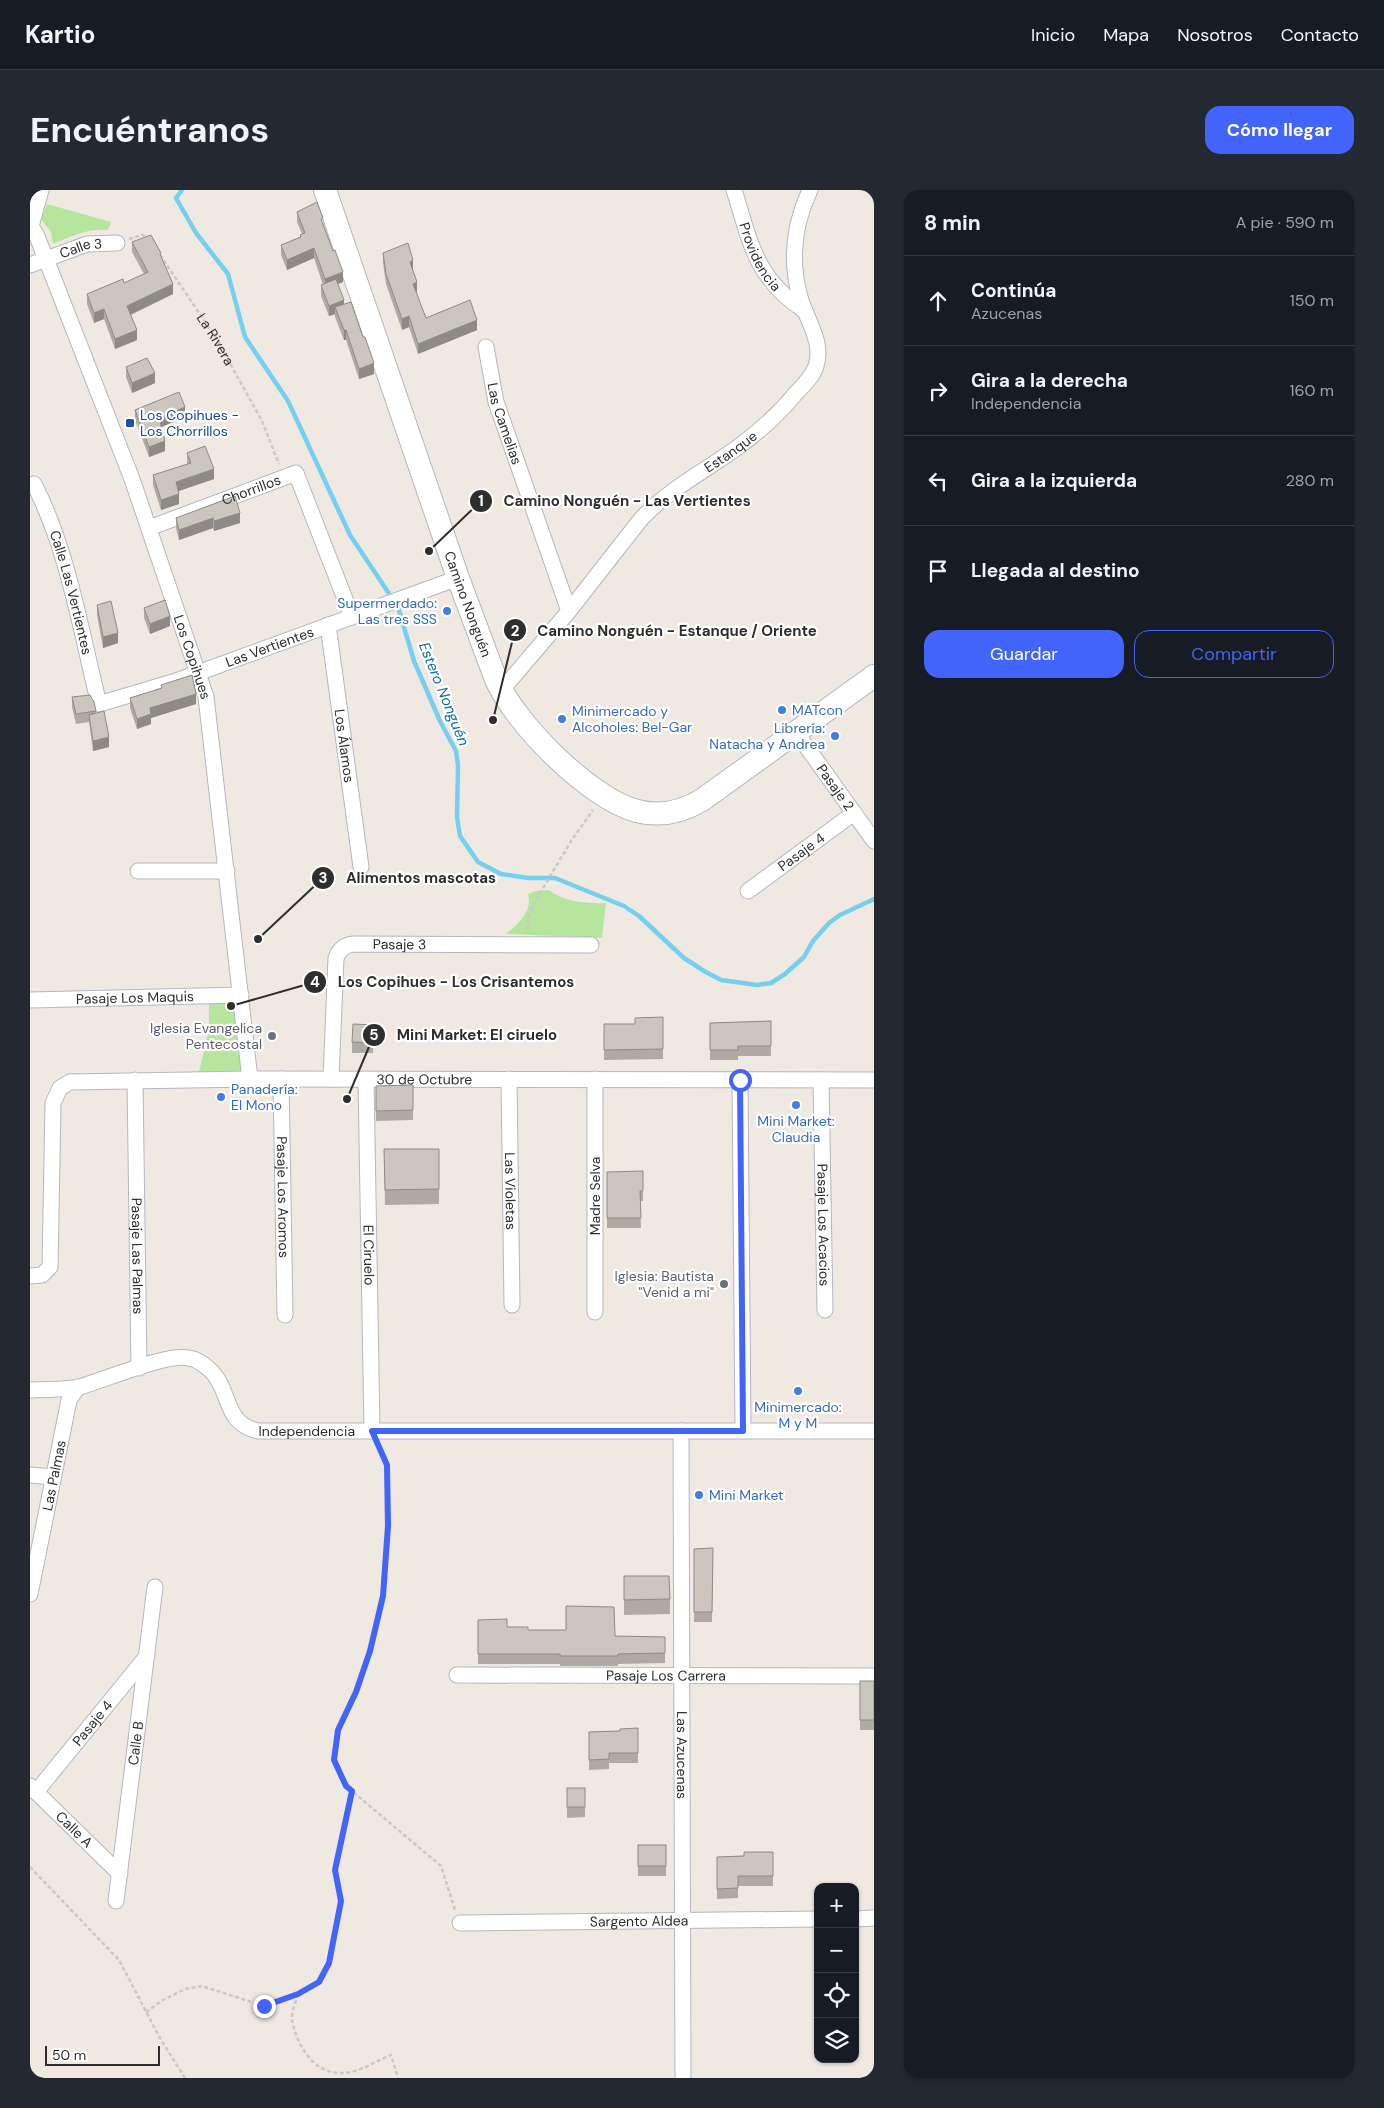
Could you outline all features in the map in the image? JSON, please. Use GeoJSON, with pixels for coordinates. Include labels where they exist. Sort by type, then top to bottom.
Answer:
{"type":"FeatureCollection","features":[{"type":"Feature","properties":{"kind":"main road","name":"Camino Nonguén"},"geometry":{"type":"LineString","coordinates":[[325,190],[458,578],[501,691],[515,714],[538,740],[604,795],[625,807],[636,811],[657,814],[676,812],[702,800],[874,676]]}},
{"type":"Feature","properties":{"kind":"street"},"geometry":{"type":"LineString","coordinates":[[30,226],[40,190]]}},
{"type":"Feature","properties":{"kind":"street","name":"Providencia"},"geometry":{"type":"LineString","coordinates":[[734,190],[758,263],[774,286],[804,311]]}},
{"type":"Feature","properties":{"kind":"street","name":"Estanque"},"geometry":{"type":"LineString","coordinates":[[501,691],[569,611],[653,505],[758,432],[784,408],[812,374],[816,366],[818,349],[796,282],[794,251],[802,208],[810,190]]}},
{"type":"Feature","properties":{"kind":"street","name":"Los Copihues"},"geometry":{"type":"LineString","coordinates":[[30,226],[46,259],[129,470],[198,672],[209,715],[250,1078]]}},
{"type":"Feature","properties":{"kind":"street","name":"Calle 3"},"geometry":{"type":"LineString","coordinates":[[30,265],[87,244],[117,243]]}},
{"type":"Feature","properties":{"kind":"street","name":"Las Camelias"},"geometry":{"type":"LineString","coordinates":[[486,347],[496,402],[569,611]]}},
{"type":"Feature","properties":{"kind":"street"},"geometry":{"type":"LineString","coordinates":[[290,475],[352,617]]}},
{"type":"Feature","properties":{"kind":"street","name":"Chorrillos"},"geometry":{"type":"LineString","coordinates":[[149,528],[290,475]]}},
{"type":"Feature","properties":{"kind":"street","name":"Calle Las Vertientes"},"geometry":{"type":"LineString","coordinates":[[34,484],[48,512],[58,539],[99,704]]}},
{"type":"Feature","properties":{"kind":"street","name":"Las Vertientes"},"geometry":{"type":"LineString","coordinates":[[99,704],[147,691],[458,578]]}},
{"type":"Feature","properties":{"kind":"street","name":"Los Álamos"},"geometry":{"type":"LineString","coordinates":[[328,625],[361,867]]}},
{"type":"Feature","properties":{"kind":"street","name":"Pasaje 2"},"geometry":{"type":"LineString","coordinates":[[796,732],[874,841]]}},
{"type":"Feature","properties":{"kind":"street","name":"Pasaje 4"},"geometry":{"type":"LineString","coordinates":[[748,891],[854,813]]}},
{"type":"Feature","properties":{"kind":"street"},"geometry":{"type":"LineString","coordinates":[[138,871],[227,871]]}},
{"type":"Feature","properties":{"kind":"street","name":"Pasaje 3"},"geometry":{"type":"LineString","coordinates":[[331,1079],[336,958],[345,946],[353,944],[591,945]]}},
{"type":"Feature","properties":{"kind":"street","name":"Pasaje Los Maquis"},"geometry":{"type":"LineString","coordinates":[[30,1000],[241,995]]}},
{"type":"Feature","properties":{"kind":"street","name":"30 de Octubre"},"geometry":{"type":"LineString","coordinates":[[30,1276],[42,1275],[50,1267],[53,1103],[56,1093],[65,1084],[76,1080],[250,1078],[874,1080]]}},
{"type":"Feature","properties":{"kind":"street","name":"Pasaje Los Aromos"},"geometry":{"type":"LineString","coordinates":[[281,1079],[285,1315]]}},
{"type":"Feature","properties":{"kind":"street","name":"El Ciruelo"},"geometry":{"type":"LineString","coordinates":[[366,1079],[372,1431]]}},
{"type":"Feature","properties":{"kind":"street","name":"Las Violetas"},"geometry":{"type":"LineString","coordinates":[[509,1079],[512,1305]]}},
{"type":"Feature","properties":{"kind":"street","name":"Pasaje Las Palmas"},"geometry":{"type":"LineString","coordinates":[[135,1080],[138,1368]]}},
{"type":"Feature","properties":{"kind":"street","name":"Madre Selva"},"geometry":{"type":"LineString","coordinates":[[595,1080],[595,1312]]}},
{"type":"Feature","properties":{"kind":"street"},"geometry":{"type":"LineString","coordinates":[[740,1080],[743,1431]]}},
{"type":"Feature","properties":{"kind":"street","name":"Pasaje Los Acacios"},"geometry":{"type":"LineString","coordinates":[[821,1080],[825,1310]]}},
{"type":"Feature","properties":{"kind":"street","name":"Independencia"},"geometry":{"type":"LineString","coordinates":[[138,1368],[175,1357],[191,1358],[198,1361],[216,1376],[234,1416],[243,1426],[258,1431],[874,1431]]}},
{"type":"Feature","properties":{"kind":"street"},"geometry":{"type":"LineString","coordinates":[[30,1390],[78,1387],[138,1368]]}},
{"type":"Feature","properties":{"kind":"street","name":"Las Palmas"},"geometry":{"type":"LineString","coordinates":[[30,1594],[32,1567],[70,1400],[78,1387]]}},
{"type":"Feature","properties":{"kind":"street","name":"Las Azucenas"},"geometry":{"type":"LineString","coordinates":[[681,1431],[683,2078]]}},
{"type":"Feature","properties":{"kind":"street"},"geometry":{"type":"LineString","coordinates":[[30,1475],[53,1477]]}},
{"type":"Feature","properties":{"kind":"street","name":"Calle B"},"geometry":{"type":"LineString","coordinates":[[116,1901],[155,1587]]}},
{"type":"Feature","properties":{"kind":"street","name":"Pasaje 4"},"geometry":{"type":"LineString","coordinates":[[33,1789],[148,1655]]}},
{"type":"Feature","properties":{"kind":"street","name":"Pasaje Los Carrera"},"geometry":{"type":"LineString","coordinates":[[457,1675],[874,1676]]}},
{"type":"Feature","properties":{"kind":"street","name":"Calle A"},"geometry":{"type":"LineString","coordinates":[[33,1789],[120,1874]]}},
{"type":"Feature","properties":{"kind":"street"},"geometry":{"type":"LineString","coordinates":[[859,1918],[874,1918]]}},
{"type":"Feature","properties":{"kind":"street","name":"Sargento Aldea"},"geometry":{"type":"LineString","coordinates":[[460,1923],[814,1919]]}},
{"type":"Feature","properties":{"kind":"path"},"geometry":{"type":"LineString","coordinates":[[117,243],[142,235],[148,238],[152,244]]}},
{"type":"Feature","properties":{"kind":"path","name":"La Rivera"},"geometry":{"type":"LineString","coordinates":[[157,250],[216,338],[290,475]]}},
{"type":"Feature","properties":{"kind":"path"},"geometry":{"type":"LineString","coordinates":[[533,905],[571,841],[604,795]]}},
{"type":"Feature","properties":{"kind":"path"},"geometry":{"type":"LineString","coordinates":[[372,1431],[387,1465],[388,1526],[383,1596],[370,1651],[356,1692],[338,1730],[334,1760],[346,1786],[441,1866],[460,1923]]}},
{"type":"Feature","properties":{"kind":"path"},"geometry":{"type":"LineString","coordinates":[[146,2012],[163,2000],[185,1989],[202,1986],[264,2006],[298,1994],[319,1982],[329,1963],[341,1901],[335,1870],[352,1791]]}},
{"type":"Feature","properties":{"kind":"path"},"geometry":{"type":"LineString","coordinates":[[30,1867],[119,1960],[184,2078]]}},
{"type":"Feature","properties":{"kind":"path"},"geometry":{"type":"LineString","coordinates":[[298,1994],[292,2018],[304,2053],[322,2070],[343,2074],[359,2070],[390,2055],[398,2078]]}},
{"type":"Feature","properties":{"kind":"green space"},"geometry":{"type":"Polygon","coordinates":[[[47,204],[111,222],[108,230],[87,231],[53,244],[51,232],[41,219],[47,204]]]}},
{"type":"Feature","properties":{"kind":"green space"},"geometry":{"type":"Polygon","coordinates":[[[549,890],[569,900],[606,903],[602,938],[506,934],[523,917],[528,906],[528,894],[549,890]]]}},
{"type":"Feature","properties":{"kind":"green space"},"geometry":{"type":"Polygon","coordinates":[[[238,999],[248,1076],[199,1072],[209,1029],[209,1004],[238,999]]]}},
{"type":"Feature","properties":{"kind":"building"},"geometry":{"type":"Polygon","coordinates":[[[317,202],[323,218],[321,219],[343,272],[325,279],[314,248],[287,260],[281,245],[301,237],[300,235],[305,233],[297,212],[317,202]]]}},
{"type":"Feature","properties":{"kind":"building"},"geometry":{"type":"Polygon","coordinates":[[[151,235],[161,253],[173,284],[127,306],[137,330],[115,339],[104,309],[94,313],[87,294],[123,279],[124,283],[148,272],[132,242],[151,235]]]}},
{"type":"Feature","properties":{"kind":"building"},"geometry":{"type":"Polygon","coordinates":[[[408,243],[413,260],[410,262],[417,282],[413,284],[426,318],[470,300],[477,320],[418,344],[409,316],[402,319],[386,274],[383,253],[408,243]]]}},
{"type":"Feature","properties":{"kind":"building"},"geometry":{"type":"Polygon","coordinates":[[[336,279],[344,300],[329,306],[321,285],[336,279]]]}},
{"type":"Feature","properties":{"kind":"building"},"geometry":{"type":"Polygon","coordinates":[[[351,302],[374,363],[359,369],[346,330],[344,330],[335,307],[351,302]]]}},
{"type":"Feature","properties":{"kind":"building"},"geometry":{"type":"Polygon","coordinates":[[[147,358],[155,373],[132,383],[126,367],[147,358]]]}},
{"type":"Feature","properties":{"kind":"building"},"geometry":{"type":"Polygon","coordinates":[[[179,392],[185,407],[159,418],[165,441],[149,447],[135,410],[179,392]]]}},
{"type":"Feature","properties":{"kind":"building"},"geometry":{"type":"Polygon","coordinates":[[[205,446],[214,469],[176,482],[179,494],[161,500],[153,475],[191,463],[187,453],[205,446]]]}},
{"type":"Feature","properties":{"kind":"building"},"geometry":{"type":"Polygon","coordinates":[[[235,496],[240,513],[214,521],[213,518],[179,530],[176,518],[235,496]]]}},
{"type":"Feature","properties":{"kind":"building"},"geometry":{"type":"Polygon","coordinates":[[[165,600],[170,616],[150,624],[144,608],[165,600]]]}},
{"type":"Feature","properties":{"kind":"building"},"geometry":{"type":"Polygon","coordinates":[[[111,601],[118,633],[103,637],[97,605],[111,601]]]}},
{"type":"Feature","properties":{"kind":"building"},"geometry":{"type":"Polygon","coordinates":[[[192,675],[196,694],[150,708],[151,714],[137,719],[130,698],[162,688],[161,685],[192,675]]]}},
{"type":"Feature","properties":{"kind":"building"},"geometry":{"type":"Polygon","coordinates":[[[90,695],[96,711],[76,714],[72,697],[90,695]]]}},
{"type":"Feature","properties":{"kind":"building"},"geometry":{"type":"Polygon","coordinates":[[[104,711],[109,737],[93,741],[89,715],[104,711]]]}},
{"type":"Feature","properties":{"kind":"building"},"geometry":{"type":"Polygon","coordinates":[[[663,1017],[663,1049],[604,1050],[604,1024],[635,1024],[635,1018],[663,1017]]]}},
{"type":"Feature","properties":{"kind":"building"},"geometry":{"type":"Polygon","coordinates":[[[771,1021],[771,1046],[738,1046],[738,1050],[710,1050],[710,1023],[771,1021]]]}},
{"type":"Feature","properties":{"kind":"building"},"geometry":{"type":"Polygon","coordinates":[[[353,1024],[374,1025],[373,1043],[352,1042],[353,1024]]]}},
{"type":"Feature","properties":{"kind":"building"},"geometry":{"type":"Polygon","coordinates":[[[413,1085],[413,1110],[376,1111],[376,1086],[413,1085]]]}},
{"type":"Feature","properties":{"kind":"building"},"geometry":{"type":"Polygon","coordinates":[[[384,1149],[439,1149],[439,1189],[385,1190],[384,1149]]]}},
{"type":"Feature","properties":{"kind":"building"},"geometry":{"type":"Polygon","coordinates":[[[643,1171],[643,1191],[640,1191],[641,1218],[607,1218],[607,1172],[643,1171]]]}},
{"type":"Feature","properties":{"kind":"building"},"geometry":{"type":"Polygon","coordinates":[[[713,1548],[712,1612],[694,1612],[694,1549],[713,1548]]]}},
{"type":"Feature","properties":{"kind":"building"},"geometry":{"type":"Polygon","coordinates":[[[624,1576],[669,1576],[670,1599],[624,1600],[624,1576]]]}},
{"type":"Feature","properties":{"kind":"building"},"geometry":{"type":"Polygon","coordinates":[[[566,1606],[614,1607],[615,1636],[665,1637],[665,1653],[618,1654],[618,1656],[478,1654],[478,1620],[507,1619],[507,1627],[528,1627],[528,1630],[566,1630],[566,1606]]]}},
{"type":"Feature","properties":{"kind":"building"},"geometry":{"type":"Polygon","coordinates":[[[860,1681],[874,1681],[874,1720],[860,1720],[860,1681]]]}},
{"type":"Feature","properties":{"kind":"building"},"geometry":{"type":"Polygon","coordinates":[[[638,1728],[638,1753],[609,1753],[609,1759],[589,1760],[589,1732],[620,1731],[620,1729],[638,1728]]]}},
{"type":"Feature","properties":{"kind":"building"},"geometry":{"type":"Polygon","coordinates":[[[567,1788],[585,1788],[585,1807],[567,1807],[567,1788]]]}},
{"type":"Feature","properties":{"kind":"building"},"geometry":{"type":"Polygon","coordinates":[[[638,1845],[666,1845],[666,1866],[638,1866],[638,1845]]]}},
{"type":"Feature","properties":{"kind":"building"},"geometry":{"type":"Polygon","coordinates":[[[744,1852],[773,1852],[773,1876],[738,1876],[738,1888],[717,1889],[717,1857],[744,1856],[744,1852]]]}},
{"type":"Feature","properties":{"kind":"waterway","name":"Estero Nonguén"},"geometry":{"type":"LineString","coordinates":[[182,190],[176,198],[196,233],[228,274],[245,337],[288,401],[350,535],[398,607],[414,661],[440,721],[456,751],[458,765],[457,817],[460,836],[478,862],[501,874],[529,878],[555,878],[624,906],[639,916],[684,958],[704,971],[721,980],[757,985],[771,983],[785,974],[804,957],[813,941],[829,923],[840,915],[874,899]]}},
{"type":"Feature","properties":{"kind":"place","name":"Los Copihues - Los Chorrillos"},"geometry":{"type":"Point","coordinates":[130,423]}},
{"type":"Feature","properties":{"kind":"place","name":"Camino Nonguén - Las Vertientes"},"geometry":{"type":"Point","coordinates":[429,551]}},
{"type":"Feature","properties":{"kind":"place","name":"Supermerdado: Las tres SSS"},"geometry":{"type":"Point","coordinates":[447,611]}},
{"type":"Feature","properties":{"kind":"place","name":"MATcon"},"geometry":{"type":"Point","coordinates":[782,710]}},
{"type":"Feature","properties":{"kind":"place","name":"Minimercado y Alcoholes: Bel-Gar"},"geometry":{"type":"Point","coordinates":[562,719]}},
{"type":"Feature","properties":{"kind":"place","name":"Camino Nonguén - Estanque / Oriente"},"geometry":{"type":"Point","coordinates":[493,720]}},
{"type":"Feature","properties":{"kind":"place","name":"Librería: Natacha y Andrea"},"geometry":{"type":"Point","coordinates":[835,736]}},
{"type":"Feature","properties":{"kind":"place","name":"Alimentos mascotas"},"geometry":{"type":"Point","coordinates":[258,939]}},
{"type":"Feature","properties":{"kind":"place","name":"Los Copihues - Los Crisantemos"},"geometry":{"type":"Point","coordinates":[231,1006]}},
{"type":"Feature","properties":{"kind":"place","name":"Iglesia Evangelica Pentecostal"},"geometry":{"type":"Point","coordinates":[272,1036]}},
{"type":"Feature","properties":{"kind":"place","name":"Panadería: El Mono"},"geometry":{"type":"Point","coordinates":[221,1097]}},
{"type":"Feature","properties":{"kind":"place","name":"Mini Market: El ciruelo"},"geometry":{"type":"Point","coordinates":[347,1099]}},
{"type":"Feature","properties":{"kind":"place","name":"Mini Market: Claudia"},"geometry":{"type":"Point","coordinates":[796,1105]}},
{"type":"Feature","properties":{"kind":"place","name":"Iglesia: Bautista \"Venid a mi\""},"geometry":{"type":"Point","coordinates":[724,1284]}},
{"type":"Feature","properties":{"kind":"place","name":"Minimercado: M y M"},"geometry":{"type":"Point","coordinates":[798,1391]}},
{"type":"Feature","properties":{"kind":"place","name":"Mini Market"},"geometry":{"type":"Point","coordinates":[699,1495]}},
{"type":"Feature","properties":{"kind":"route"},"geometry":{"type":"LineString","coordinates":[[264,2006],[298,1994],[319,1982],[329,1963],[341,1901],[335,1870],[352,1791],[346,1786],[334,1760],[338,1730],[356,1692],[370,1651],[383,1596],[388,1526],[387,1465],[372,1431],[743,1431],[740,1080]]}}]}
